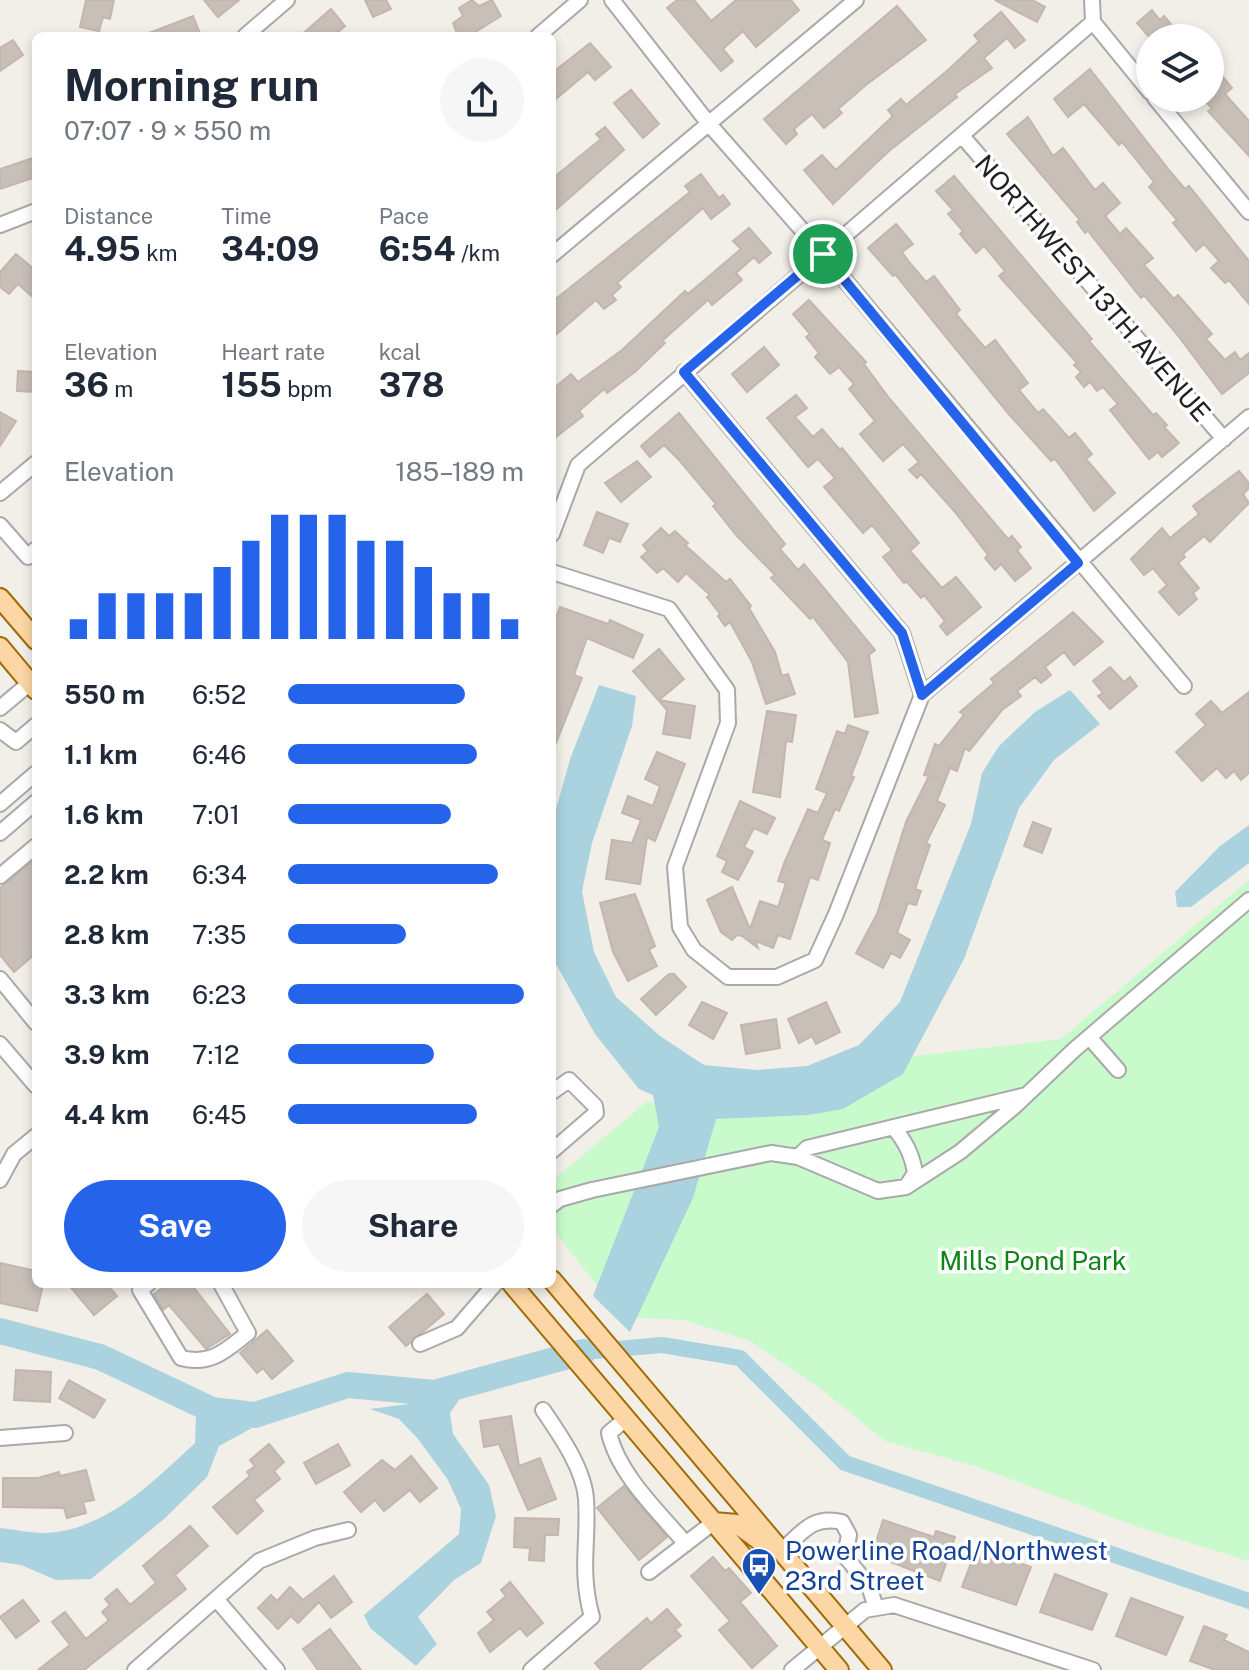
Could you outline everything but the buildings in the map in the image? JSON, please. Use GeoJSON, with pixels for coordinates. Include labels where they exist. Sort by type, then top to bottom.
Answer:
{"type":"FeatureCollection","features":[{"type":"Feature","properties":{"kind":"main road"},"geometry":{"type":"LineString","coordinates":[[0,598],[32,635]]}},
{"type":"Feature","properties":{"kind":"main road"},"geometry":{"type":"LineString","coordinates":[[2,656],[32,686]]}},
{"type":"Feature","properties":{"kind":"main road"},"geometry":{"type":"LineString","coordinates":[[556,1285],[882,1670]]}},
{"type":"Feature","properties":{"kind":"main road"},"geometry":{"type":"LineString","coordinates":[[516,1288],[839,1670]]}},
{"type":"Feature","properties":{"kind":"main road"},"geometry":{"type":"LineString","coordinates":[[714,1522],[737,1524],[765,1545],[779,1549]]}},
{"type":"Feature","properties":{"kind":"street"},"geometry":{"type":"LineString","coordinates":[[250,32],[287,0]]}},
{"type":"Feature","properties":{"kind":"street"},"geometry":{"type":"LineString","coordinates":[[543,32],[580,0]]}},
{"type":"Feature","properties":{"kind":"street"},"geometry":{"type":"LineString","coordinates":[[612,0],[709,124],[823,254],[1078,563],[1184,686]]}},
{"type":"Feature","properties":{"kind":"street"},"geometry":{"type":"LineString","coordinates":[[556,252],[856,0]]}},
{"type":"Feature","properties":{"kind":"street"},"geometry":{"type":"LineString","coordinates":[[1092,0],[1093,22],[1136,75]]}},
{"type":"Feature","properties":{"kind":"street"},"geometry":{"type":"LineString","coordinates":[[556,523],[578,465],[963,137],[1093,22]]}},
{"type":"Feature","properties":{"kind":"street"},"geometry":{"type":"LineString","coordinates":[[1167,112],[1249,212]]}},
{"type":"Feature","properties":{"kind":"street","name":"NORTHWEST 13TH AVENUE"},"geometry":{"type":"LineString","coordinates":[[963,137],[1224,439]]}},
{"type":"Feature","properties":{"kind":"street"},"geometry":{"type":"LineString","coordinates":[[0,225],[32,213]]}},
{"type":"Feature","properties":{"kind":"street"},"geometry":{"type":"LineString","coordinates":[[684,372],[902,633],[922,695]]}},
{"type":"Feature","properties":{"kind":"street"},"geometry":{"type":"LineString","coordinates":[[556,573],[669,609],[727,690],[728,723],[675,867],[680,927],[694,950],[728,977],[777,977],[815,960],[922,695],[1249,417]]}},
{"type":"Feature","properties":{"kind":"street"},"geometry":{"type":"LineString","coordinates":[[0,493],[32,466]]}},
{"type":"Feature","properties":{"kind":"street"},"geometry":{"type":"LineString","coordinates":[[0,525],[32,556]]}},
{"type":"Feature","properties":{"kind":"street"},"geometry":{"type":"LineString","coordinates":[[0,708],[32,688]]}},
{"type":"Feature","properties":{"kind":"street"},"geometry":{"type":"LineString","coordinates":[[0,730],[16,742],[32,728]]}},
{"type":"Feature","properties":{"kind":"street"},"geometry":{"type":"LineString","coordinates":[[0,804],[32,776]]}},
{"type":"Feature","properties":{"kind":"street"},"geometry":{"type":"LineString","coordinates":[[0,833],[32,807]]}},
{"type":"Feature","properties":{"kind":"street"},"geometry":{"type":"LineString","coordinates":[[0,876],[32,849]]}},
{"type":"Feature","properties":{"kind":"street"},"geometry":{"type":"LineString","coordinates":[[556,1204],[592,1190],[712,1168],[771,1153],[798,1157],[878,1191],[906,1187],[960,1152],[1249,900]]}},
{"type":"Feature","properties":{"kind":"street"},"geometry":{"type":"LineString","coordinates":[[0,979],[32,1018]]}},
{"type":"Feature","properties":{"kind":"street"},"geometry":{"type":"LineString","coordinates":[[1089,1037],[1118,1070]]}},
{"type":"Feature","properties":{"kind":"street"},"geometry":{"type":"LineString","coordinates":[[0,1044],[32,1081]]}},
{"type":"Feature","properties":{"kind":"street"},"geometry":{"type":"LineString","coordinates":[[556,1089],[569,1080],[575,1083],[596,1113],[556,1148]]}},
{"type":"Feature","properties":{"kind":"street"},"geometry":{"type":"LineString","coordinates":[[798,1157],[807,1148],[1030,1093]]}},
{"type":"Feature","properties":{"kind":"street"},"geometry":{"type":"LineString","coordinates":[[893,1127],[905,1142],[913,1160],[915,1173],[906,1187]]}},
{"type":"Feature","properties":{"kind":"street"},"geometry":{"type":"LineString","coordinates":[[0,1180],[14,1154],[32,1139]]}},
{"type":"Feature","properties":{"kind":"street"},"geometry":{"type":"LineString","coordinates":[[143,1288],[140,1290],[181,1358],[194,1361],[214,1359],[248,1333],[223,1288]]}},
{"type":"Feature","properties":{"kind":"street"},"geometry":{"type":"LineString","coordinates":[[420,1344],[457,1328],[492,1288]]}},
{"type":"Feature","properties":{"kind":"street"},"geometry":{"type":"LineString","coordinates":[[531,1670],[592,1617],[586,1594],[583,1556],[586,1500],[583,1481],[543,1410]]}},
{"type":"Feature","properties":{"kind":"street"},"geometry":{"type":"LineString","coordinates":[[627,1418],[609,1433],[612,1447],[639,1488],[686,1544]]}},
{"type":"Feature","properties":{"kind":"street"},"geometry":{"type":"LineString","coordinates":[[0,1438],[65,1433]]}},
{"type":"Feature","properties":{"kind":"street"},"geometry":{"type":"LineString","coordinates":[[779,1549],[816,1521],[824,1518],[842,1522],[849,1535],[845,1556],[869,1586],[876,1608]]}},
{"type":"Feature","properties":{"kind":"street"},"geometry":{"type":"LineString","coordinates":[[649,1572],[714,1522]]}},
{"type":"Feature","properties":{"kind":"street"},"geometry":{"type":"LineString","coordinates":[[135,1670],[259,1561],[315,1538],[348,1530]]}},
{"type":"Feature","properties":{"kind":"street"},"geometry":{"type":"LineString","coordinates":[[217,1600],[277,1670]]}},
{"type":"Feature","properties":{"kind":"street"},"geometry":{"type":"LineString","coordinates":[[792,1670],[865,1610],[894,1605],[1093,1670]]}},
{"type":"Feature","properties":{"kind":"green space","name":"Mills Pond Park"},"geometry":{"type":"Polygon","coordinates":[[[1249,880],[1249,1561],[1138,1527],[978,1467],[885,1441],[817,1386],[750,1341],[684,1320],[622,1317],[556,1233],[556,1178],[646,1102],[722,1110],[905,1057],[1061,1039],[1249,880]]]}},
{"type":"Feature","properties":{"kind":"water"},"geometry":{"type":"Polygon","coordinates":[[[599,685],[636,696],[632,726],[592,843],[582,891],[594,952],[616,997],[660,1036],[704,1065],[757,1070],[807,1066],[859,1045],[900,1002],[971,824],[982,773],[999,746],[1035,712],[1070,690],[1100,724],[1054,760],[1019,808],[964,959],[903,1074],[843,1109],[808,1115],[716,1119],[693,1198],[630,1332],[593,1296],[659,1127],[653,1095],[639,1089],[595,1034],[556,964],[556,810],[570,759],[599,685]]]}},
{"type":"Feature","properties":{"kind":"water"},"geometry":{"type":"Polygon","coordinates":[[[1249,825],[1249,863],[1191,907],[1177,907],[1175,892],[1220,846],[1249,825]]]}},
{"type":"Feature","properties":{"kind":"water"},"geometry":{"type":"Polygon","coordinates":[[[461,1397],[450,1413],[453,1434],[489,1485],[496,1516],[481,1563],[454,1580],[418,1617],[437,1644],[416,1666],[370,1628],[364,1615],[459,1534],[461,1509],[448,1480],[418,1439],[399,1419],[370,1409],[461,1397]]]}},
{"type":"Feature","properties":{"kind":"water"},"geometry":{"type":"Polygon","coordinates":[[[196,1416],[252,1428],[219,1446],[207,1477],[164,1519],[91,1579],[56,1580],[21,1565],[0,1562],[0,1528],[43,1533],[87,1524],[145,1488],[195,1443],[196,1416]]]}},
{"type":"Feature","properties":{"kind":"waterway"},"geometry":{"type":"LineString","coordinates":[[0,1331],[100,1357],[212,1410],[255,1415],[348,1385],[434,1393],[583,1352]]}},
{"type":"Feature","properties":{"kind":"waterway"},"geometry":{"type":"LineString","coordinates":[[583,1352],[662,1345],[740,1358],[845,1463],[1249,1601]]}},
{"type":"Feature","properties":{"kind":"place","name":"Powerline Road/Northwest 23rd Street"},"geometry":{"type":"Point","coordinates":[759,1596]}},
{"type":"Feature","properties":{"kind":"route"},"geometry":{"type":"LineString","coordinates":[[823,254],[1078,563],[922,695],[902,633],[684,372],[823,254]]}}]}
